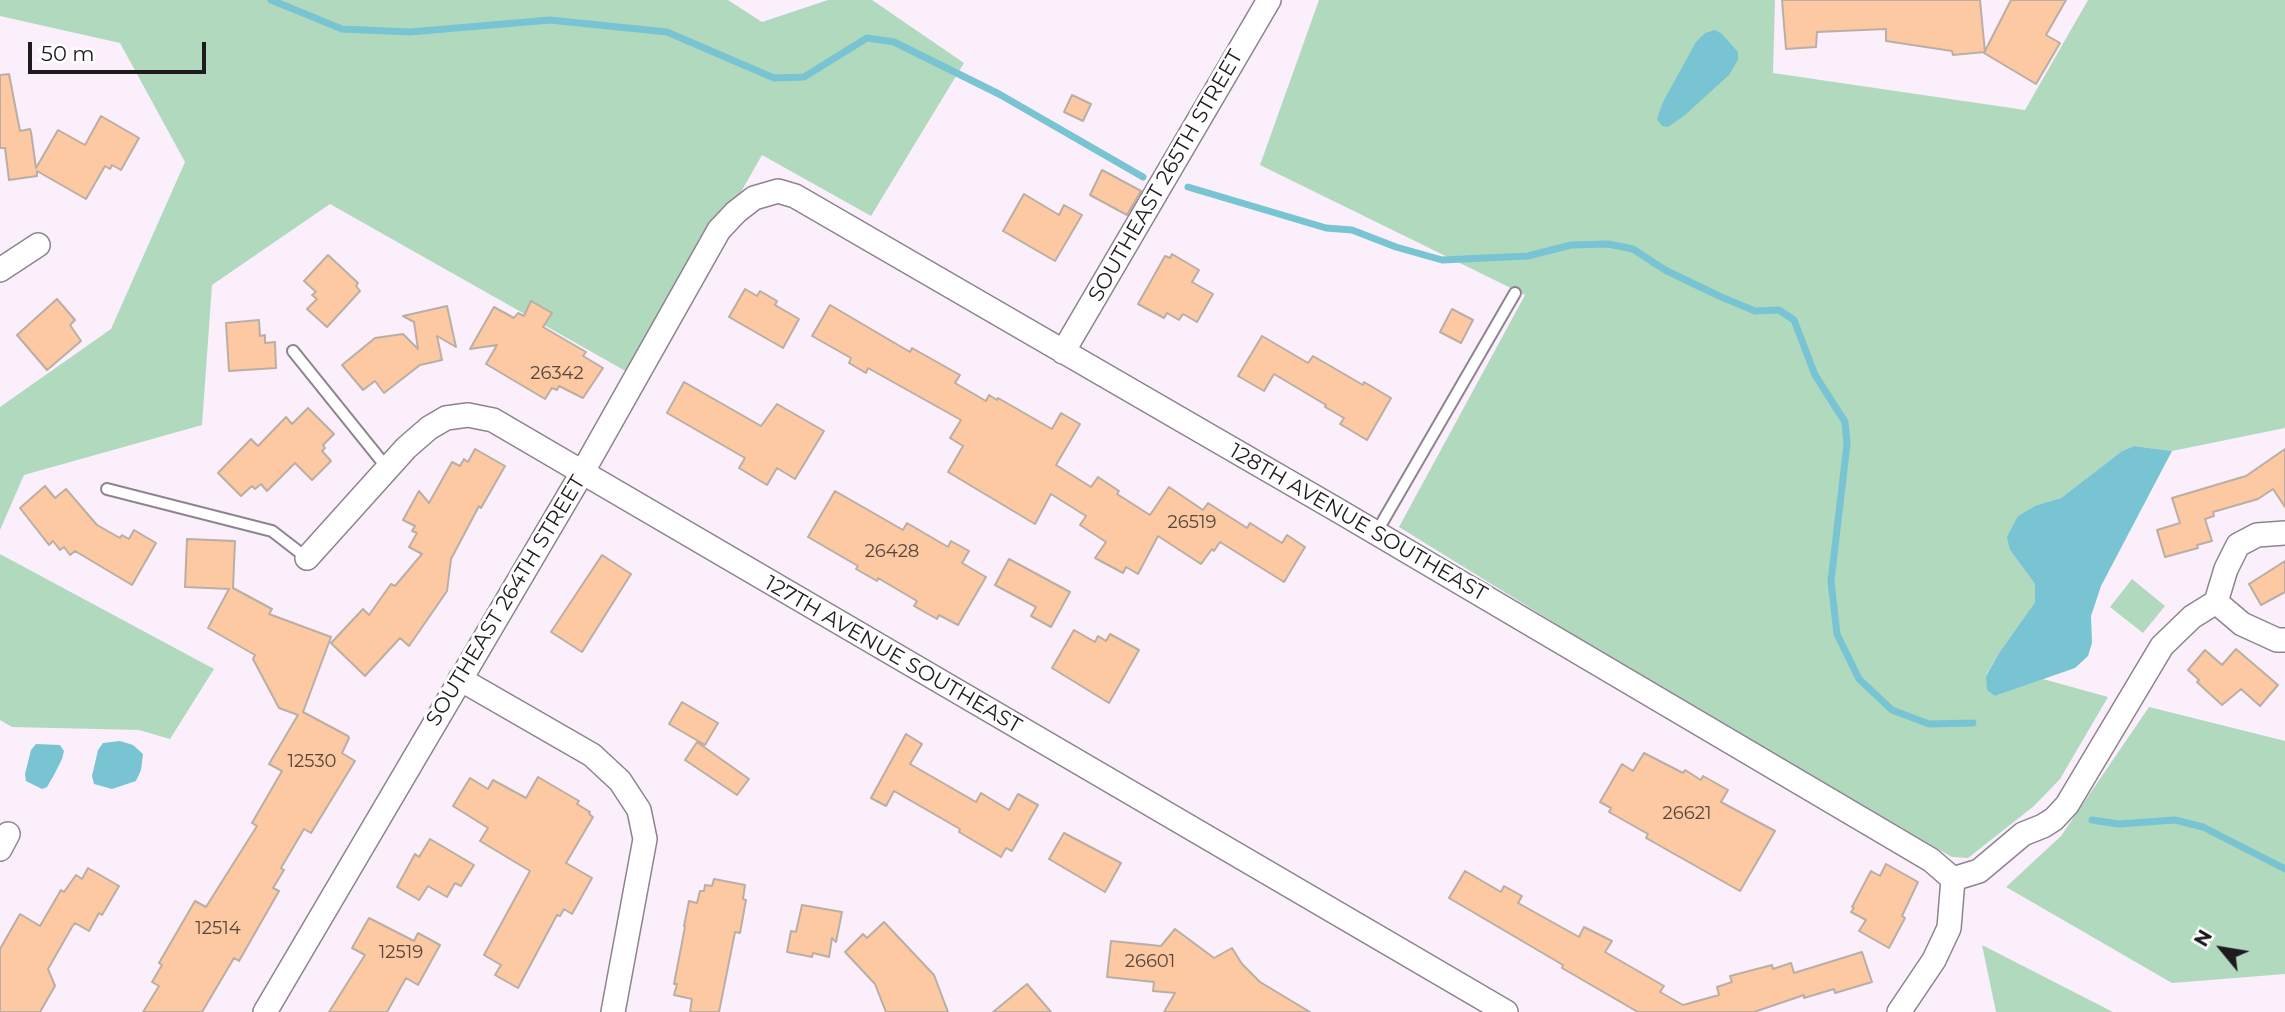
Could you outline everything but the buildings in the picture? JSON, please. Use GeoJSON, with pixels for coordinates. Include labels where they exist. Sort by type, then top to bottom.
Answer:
{"type":"FeatureCollection","features":[{"type":"Feature","properties":{"kind":"street","name":"SOUTHEAST 265TH STREET"},"geometry":{"type":"LineString","coordinates":[[1063,352],[1269,0]]}},
{"type":"Feature","properties":{"kind":"street","name":"128TH AVENUE SOUTHEAST"},"geometry":{"type":"LineString","coordinates":[[754,198],[778,191],[795,196],[1376,533],[1931,860],[1953,879]]}},
{"type":"Feature","properties":{"kind":"street","name":"SOUTHEAST 264TH STREET"},"geometry":{"type":"LineString","coordinates":[[265,1012],[582,473],[719,230],[754,198]]}},
{"type":"Feature","properties":{"kind":"street"},"geometry":{"type":"LineString","coordinates":[[0,270],[38,245]]}},
{"type":"Feature","properties":{"kind":"street","name":"127TH AVENUE SOUTHEAST"},"geometry":{"type":"LineString","coordinates":[[307,558],[429,428],[446,418],[468,415],[493,420],[1506,1012]]}},
{"type":"Feature","properties":{"kind":"street"},"geometry":{"type":"LineString","coordinates":[[1899,1012],[1934,960],[1949,928],[1953,879],[1979,871],[2006,846],[2023,834],[2043,826],[2067,805],[2162,646],[2192,617],[2216,602],[2226,569],[2238,545],[2257,535],[2285,533]]}},
{"type":"Feature","properties":{"kind":"street"},"geometry":{"type":"LineString","coordinates":[[2216,602],[2242,624],[2277,640],[2285,640]]}},
{"type":"Feature","properties":{"kind":"street"},"geometry":{"type":"LineString","coordinates":[[460,679],[592,755],[620,781],[639,810],[645,839],[613,1012]]}},
{"type":"Feature","properties":{"kind":"lane"},"geometry":{"type":"LineString","coordinates":[[1376,533],[1515,293]]}},
{"type":"Feature","properties":{"kind":"lane"},"geometry":{"type":"LineString","coordinates":[[293,351],[388,469]]}},
{"type":"Feature","properties":{"kind":"lane"},"geometry":{"type":"LineString","coordinates":[[107,489],[272,531],[307,558]]}},
{"type":"Feature","properties":{"kind":"green space"},"geometry":{"type":"Polygon","coordinates":[[[0,0],[728,0],[762,22],[828,0],[872,0],[964,63],[871,216],[762,155],[636,377],[330,204],[212,285],[202,425],[24,475],[0,530],[0,407],[111,329],[185,162],[120,43],[0,16],[0,0]]]}},
{"type":"Feature","properties":{"kind":"green space"},"geometry":{"type":"Polygon","coordinates":[[[1319,0],[1775,0],[1773,73],[2025,110],[2088,0],[2285,0],[2285,428],[2172,451],[2134,446],[2122,451],[2061,498],[2037,505],[2010,550],[2035,584],[2035,602],[1986,675],[1995,696],[2043,679],[2108,697],[2060,779],[2034,806],[1968,858],[1952,857],[1637,674],[1399,527],[1525,295],[1260,165],[1319,0]]]}},
{"type":"Feature","properties":{"kind":"green space"},"geometry":{"type":"Polygon","coordinates":[[[0,554],[214,669],[170,739],[139,730],[12,727],[0,720],[0,554]]]}},
{"type":"Feature","properties":{"kind":"green space"},"geometry":{"type":"Polygon","coordinates":[[[2132,579],[2165,606],[2143,633],[2110,607],[2132,579]]]}},
{"type":"Feature","properties":{"kind":"green space"},"geometry":{"type":"Polygon","coordinates":[[[2149,707],[2285,741],[2285,974],[2172,983],[2006,887],[2061,836],[2149,707]]]}},
{"type":"Feature","properties":{"kind":"green space"},"geometry":{"type":"Polygon","coordinates":[[[1982,945],[2113,1012],[1996,1012],[1982,945]]]}},
{"type":"Feature","properties":{"kind":"water"},"geometry":{"type":"Polygon","coordinates":[[[1715,30],[1738,52],[1738,60],[1729,75],[1685,115],[1668,127],[1662,126],[1657,119],[1663,102],[1696,42],[1705,33],[1715,30]]]}},
{"type":"Feature","properties":{"kind":"water"},"geometry":{"type":"Polygon","coordinates":[[[2134,446],[2172,451],[2101,586],[2091,616],[2092,643],[2088,656],[2075,668],[1995,696],[1987,690],[1986,676],[2035,602],[2035,584],[2010,550],[2007,537],[2018,516],[2037,505],[2061,498],[2122,451],[2134,446]]]}},
{"type":"Feature","properties":{"kind":"water"},"geometry":{"type":"Polygon","coordinates":[[[120,741],[133,745],[143,754],[136,781],[112,789],[94,784],[92,776],[98,750],[103,743],[120,741]]]}},
{"type":"Feature","properties":{"kind":"water"},"geometry":{"type":"Polygon","coordinates":[[[36,744],[60,745],[64,751],[54,775],[47,787],[42,789],[26,781],[25,774],[31,750],[36,744]]]}},
{"type":"Feature","properties":{"kind":"waterway"},"geometry":{"type":"LineString","coordinates":[[271,0],[342,29],[410,32],[550,20],[667,32],[774,78],[804,77],[867,38],[894,42],[999,94],[1143,177]]}},
{"type":"Feature","properties":{"kind":"waterway"},"geometry":{"type":"LineString","coordinates":[[1188,187],[1326,228],[1352,230],[1396,247],[1442,260],[1528,256],[1571,245],[1608,244],[1633,249],[1665,270],[1719,296],[1755,311],[1779,310],[1794,320],[1815,375],[1845,422],[1847,444],[1831,581],[1837,634],[1859,679],[1892,710],[1929,724],[1973,723]]}},
{"type":"Feature","properties":{"kind":"waterway"},"geometry":{"type":"LineString","coordinates":[[2092,820],[2119,824],[2175,820],[2203,827],[2285,869]]}}]}
